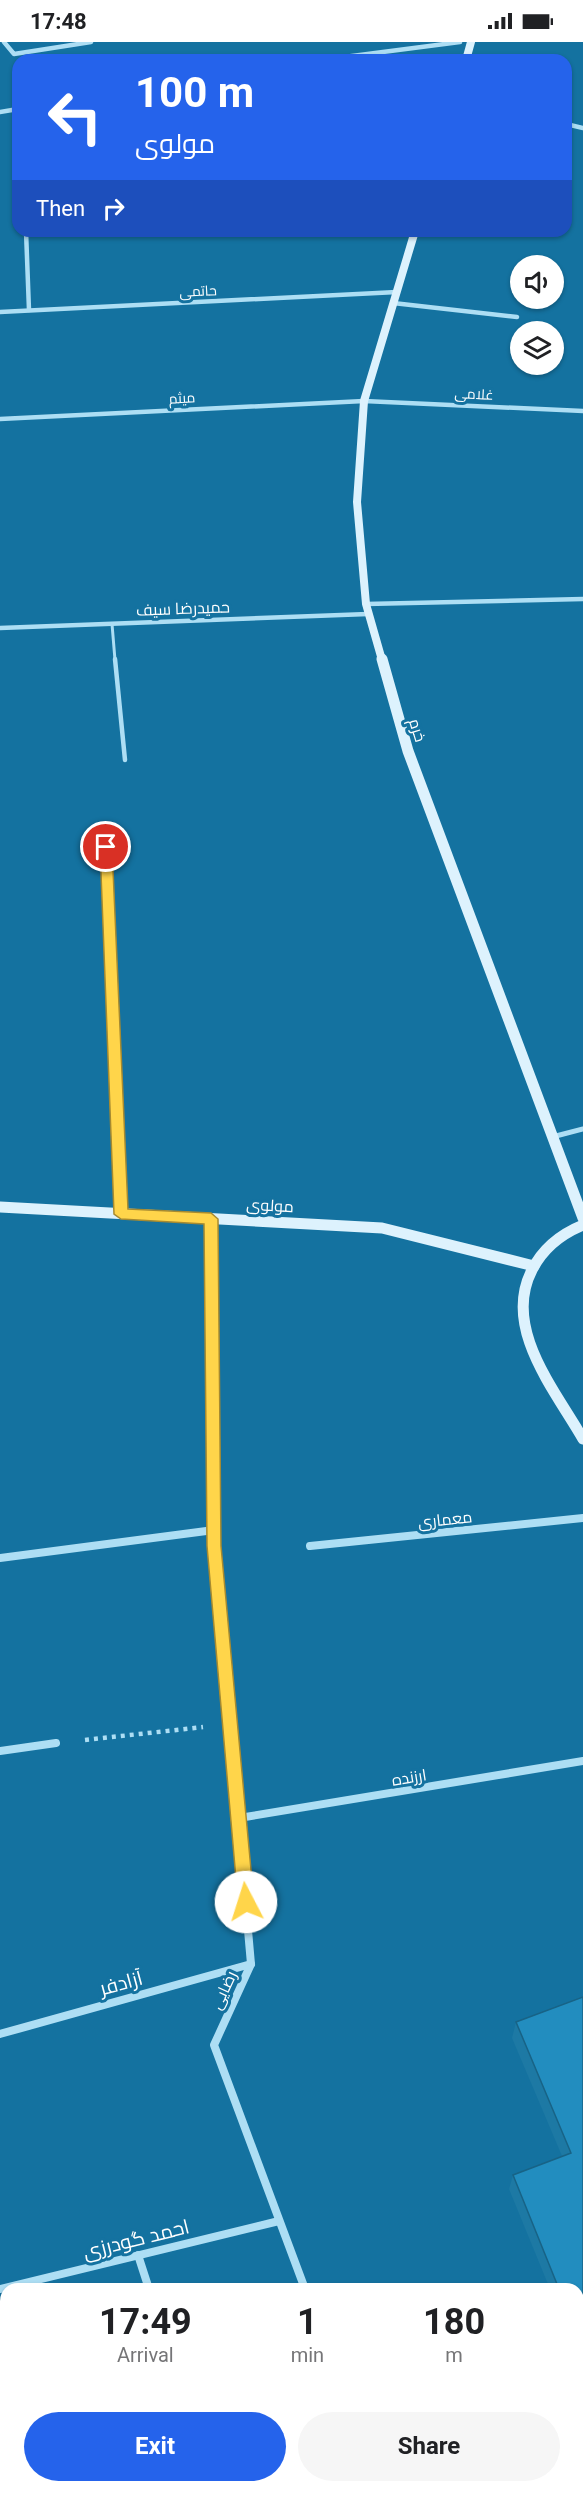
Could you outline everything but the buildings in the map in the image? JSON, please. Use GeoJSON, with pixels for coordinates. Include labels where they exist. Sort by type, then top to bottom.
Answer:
{"type":"FeatureCollection","features":[{"type":"Feature","properties":{"kind":"street"},"geometry":{"type":"LineString","coordinates":[[4,42],[14,54],[91,42]]}},
{"type":"Feature","properties":{"kind":"street"},"geometry":{"type":"LineString","coordinates":[[367,54],[460,42]]}},
{"type":"Feature","properties":{"kind":"street"},"geometry":{"type":"LineString","coordinates":[[26,237],[28,310]]}},
{"type":"Feature","properties":{"kind":"street","name":"خرم"},"geometry":{"type":"LineString","coordinates":[[413,237],[364,401],[357,502],[367,609],[408,751],[583,1218]]}},
{"type":"Feature","properties":{"kind":"street","name":"حاتمی"},"geometry":{"type":"LineString","coordinates":[[0,312],[397,292]]}},
{"type":"Feature","properties":{"kind":"street"},"geometry":{"type":"LineString","coordinates":[[393,303],[517,317]]}},
{"type":"Feature","properties":{"kind":"street","name":"غلامی"},"geometry":{"type":"LineString","coordinates":[[364,401],[583,411]]}},
{"type":"Feature","properties":{"kind":"street","name":"میثم"},"geometry":{"type":"LineString","coordinates":[[0,419],[364,401]]}},
{"type":"Feature","properties":{"kind":"street","name":"حمیدرضا سیف"},"geometry":{"type":"LineString","coordinates":[[0,628],[583,599]]}},
{"type":"Feature","properties":{"kind":"street"},"geometry":{"type":"LineString","coordinates":[[106,847],[121,1214]]}},
{"type":"Feature","properties":{"kind":"street"},"geometry":{"type":"LineString","coordinates":[[552,1137],[583,1129]]}},
{"type":"Feature","properties":{"kind":"street","name":"مولوی"},"geometry":{"type":"LineString","coordinates":[[0,1207],[382,1228],[534,1266]]}},
{"type":"Feature","properties":{"kind":"street","name":"رضایی"},"geometry":{"type":"LineString","coordinates":[[211,1219],[214,1530],[251,1964],[214,2045],[303,2283]]}},
{"type":"Feature","properties":{"kind":"street"},"geometry":{"type":"LineString","coordinates":[[583,1226],[571,1230],[544,1250],[526,1277],[522,1308],[529,1341],[583,1439]]}},
{"type":"Feature","properties":{"kind":"street","name":"معماری"},"geometry":{"type":"LineString","coordinates":[[310,1546],[583,1518]]}},
{"type":"Feature","properties":{"kind":"street"},"geometry":{"type":"LineString","coordinates":[[0,1558],[214,1530]]}},
{"type":"Feature","properties":{"kind":"street"},"geometry":{"type":"LineString","coordinates":[[0,1751],[56,1743]]}},
{"type":"Feature","properties":{"kind":"street","name":"ارزنده"},"geometry":{"type":"LineString","coordinates":[[239,1818],[583,1761]]}},
{"type":"Feature","properties":{"kind":"street","name":"آزادفر"},"geometry":{"type":"LineString","coordinates":[[0,2034],[251,1964]]}},
{"type":"Feature","properties":{"kind":"street","name":"احمد گودرزی"},"geometry":{"type":"LineString","coordinates":[[24,2283],[279,2221]]}},
{"type":"Feature","properties":{"kind":"street"},"geometry":{"type":"LineString","coordinates":[[138,2255],[146,2283]]}},
{"type":"Feature","properties":{"kind":"lane"},"geometry":{"type":"LineString","coordinates":[[112,624],[125,760]]}},
{"type":"Feature","properties":{"kind":"path"},"geometry":{"type":"LineString","coordinates":[[56,1743],[230,1724]]}},
{"type":"Feature","properties":{"kind":"route"},"geometry":{"type":"LineString","coordinates":[[106,847],[121,1214],[211,1219],[214,1546],[246,1902]]}}]}
